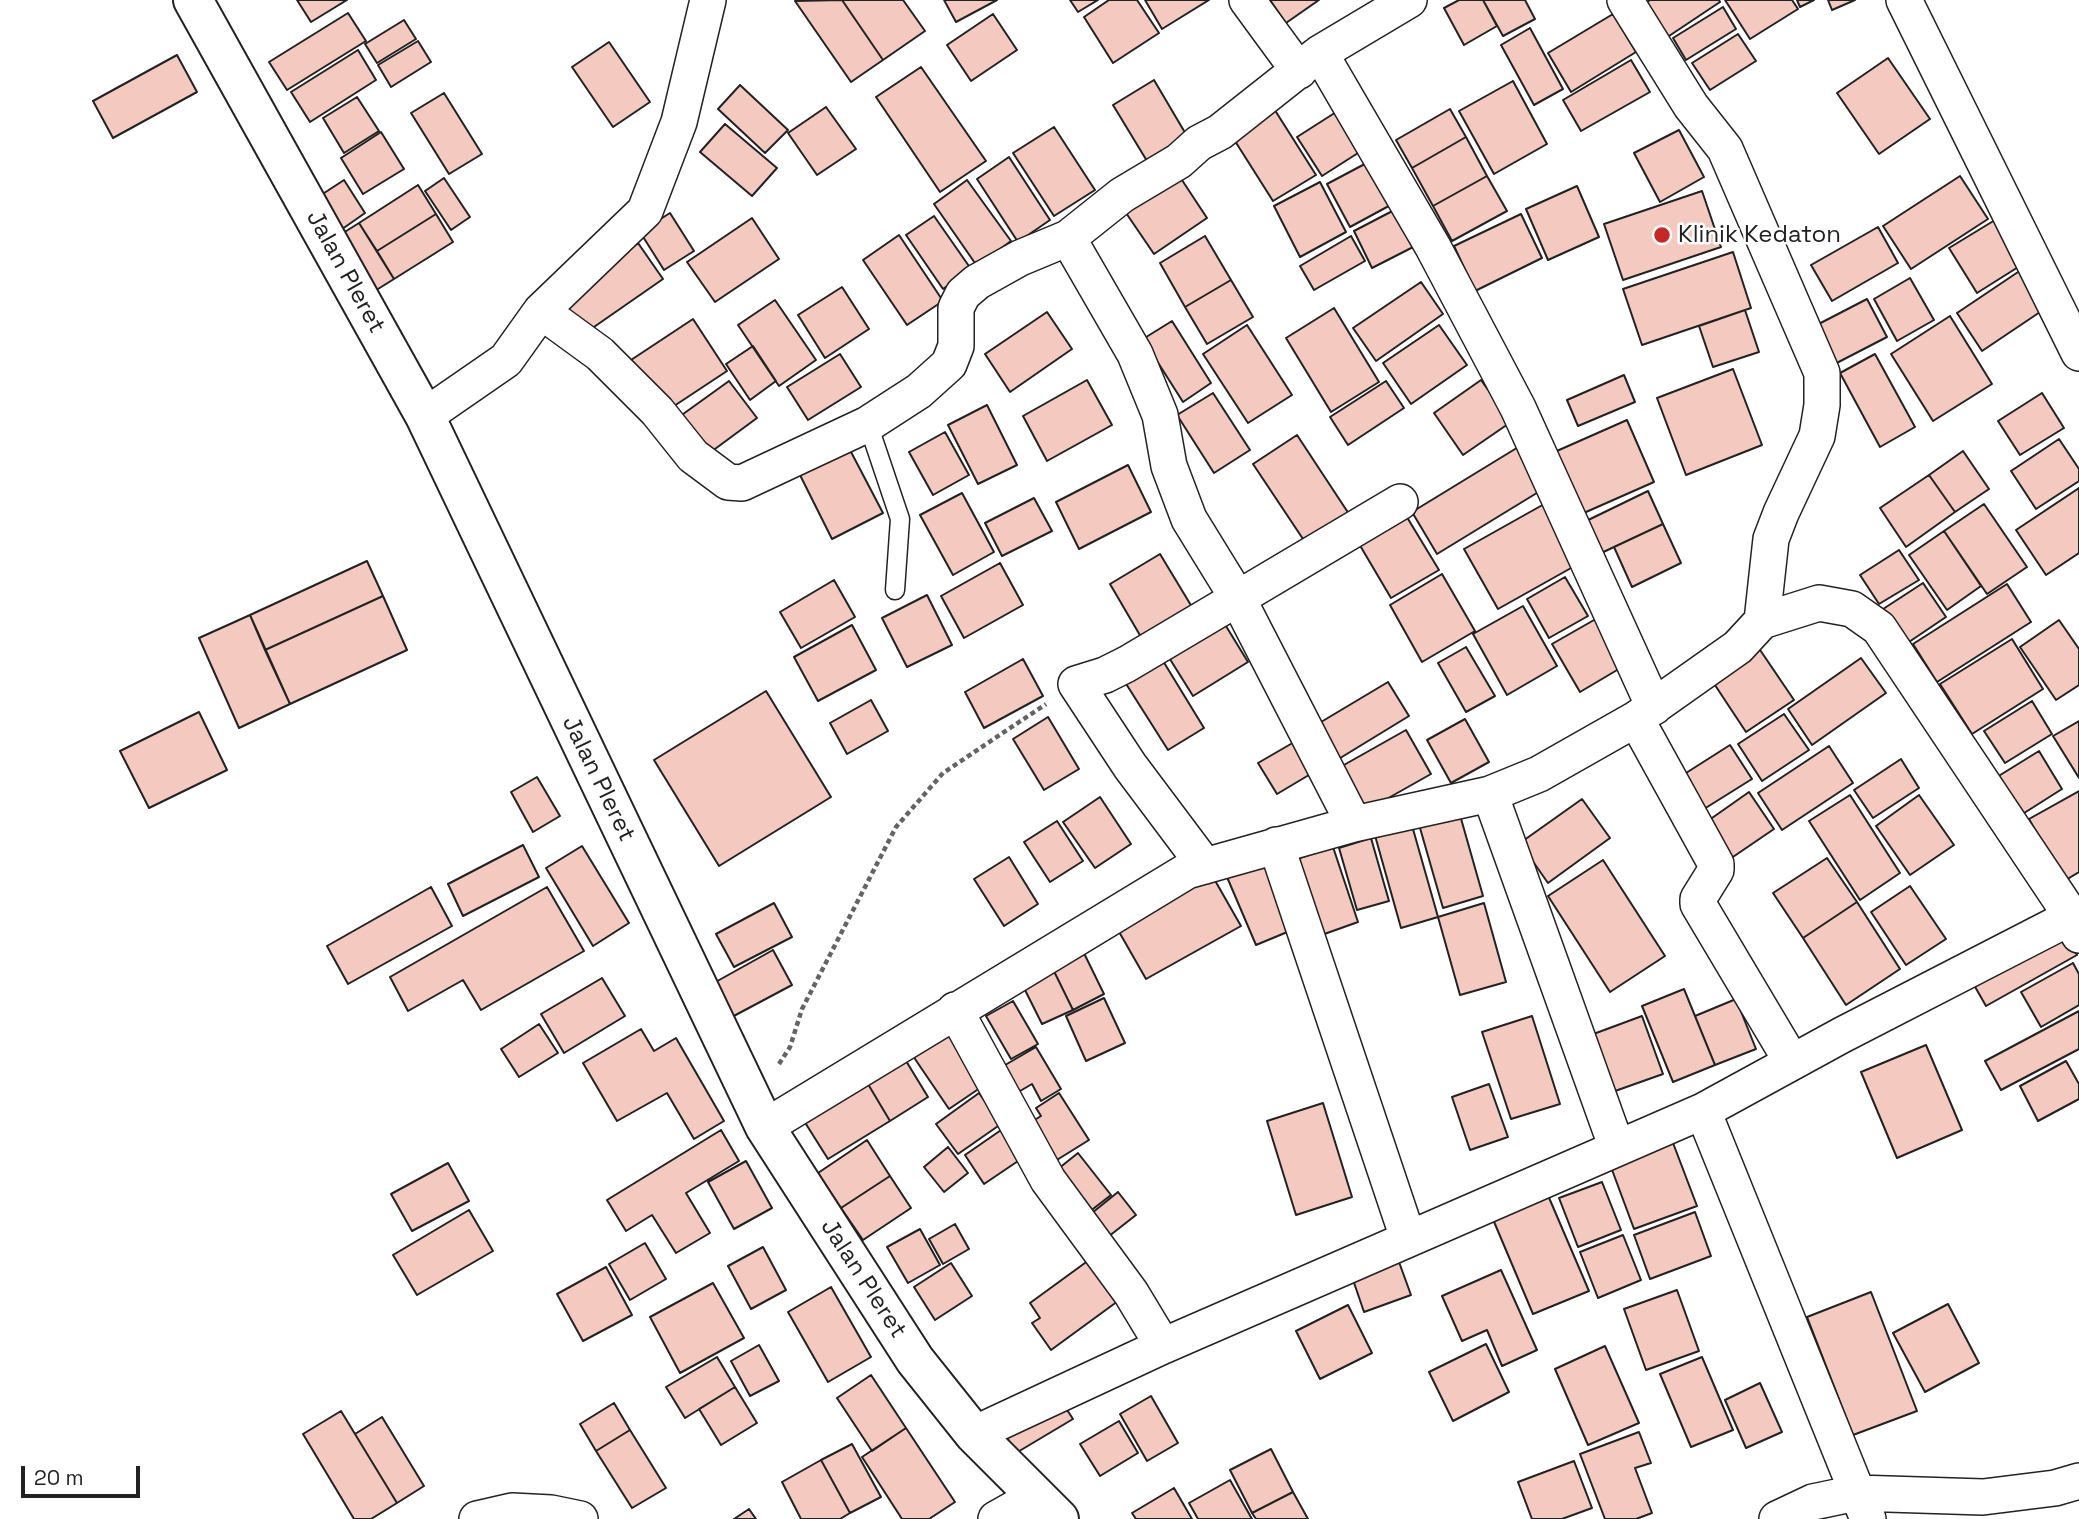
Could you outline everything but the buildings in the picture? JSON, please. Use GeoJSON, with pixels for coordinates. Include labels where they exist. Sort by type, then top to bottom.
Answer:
{"type":"FeatureCollection","features":[{"type":"Feature","properties":{"kind":"main road","name":"Jalan Pleret"},"geometry":{"type":"LineString","coordinates":[[193,0],[425,416],[759,1115],[915,1360],[974,1434],[1047,1508]]}},
{"type":"Feature","properties":{"kind":"street"},"geometry":{"type":"LineString","coordinates":[[425,416],[506,360],[541,311],[645,211],[678,122],[708,0]]}},
{"type":"Feature","properties":{"kind":"street"},"geometry":{"type":"LineString","coordinates":[[1247,0],[1310,62],[1433,247],[1518,408],[1645,713],[1716,864],[1716,870],[1697,900],[1698,904],[1792,1062]]}},
{"type":"Feature","properties":{"kind":"street"},"geometry":{"type":"LineString","coordinates":[[541,311],[600,354],[657,411],[693,456],[728,482],[742,483],[868,424],[919,391],[948,364],[956,346],[957,307],[962,294],[977,282],[1020,258],[1068,238],[1122,195],[1179,161],[1199,144],[1220,132],[1310,62],[1409,0]]}},
{"type":"Feature","properties":{"kind":"street"},"geometry":{"type":"LineString","coordinates":[[1625,0],[1691,106],[1725,149],[1822,373],[1822,405],[1817,436],[1771,539],[1762,621]]}},
{"type":"Feature","properties":{"kind":"street"},"geometry":{"type":"LineString","coordinates":[[1904,0],[2079,353]]}},
{"type":"Feature","properties":{"kind":"street"},"geometry":{"type":"LineString","coordinates":[[1068,238],[1135,354],[1160,415],[1169,466],[1189,519],[1237,597],[1354,824]]}},
{"type":"Feature","properties":{"kind":"street"},"geometry":{"type":"LineString","coordinates":[[1205,866],[1130,766],[1076,684],[1105,675],[1127,664],[1400,502]]}},
{"type":"Feature","properties":{"kind":"street"},"geometry":{"type":"LineString","coordinates":[[759,1115],[955,1010],[1187,871],[1354,824],[1490,794],[1539,774],[1645,713],[1738,647],[1762,621],[1819,603],[1853,609],[1879,628],[2077,922],[1792,1062],[1703,1111],[1163,1346],[974,1434]]}},
{"type":"Feature","properties":{"kind":"street"},"geometry":{"type":"LineString","coordinates":[[1490,794],[1618,1148]]}},
{"type":"Feature","properties":{"kind":"street"},"geometry":{"type":"LineString","coordinates":[[1276,845],[1408,1238]]}},
{"type":"Feature","properties":{"kind":"street"},"geometry":{"type":"LineString","coordinates":[[955,1010],[1048,1180],[1131,1293],[1163,1346]]}},
{"type":"Feature","properties":{"kind":"street"},"geometry":{"type":"LineString","coordinates":[[1703,1111],[1862,1506]]}},
{"type":"Feature","properties":{"kind":"street"},"geometry":{"type":"LineString","coordinates":[[1777,1519],[1813,1502],[1862,1506],[1983,1497],[2055,1489],[2079,1481]]}},
{"type":"Feature","properties":{"kind":"street"},"geometry":{"type":"LineString","coordinates":[[996,1519],[1047,1508]]}},
{"type":"Feature","properties":{"kind":"street"},"geometry":{"type":"LineString","coordinates":[[477,1519],[512,1511],[551,1513],[580,1519]]}},
{"type":"Feature","properties":{"kind":"lane"},"geometry":{"type":"LineString","coordinates":[[868,424],[901,519],[895,590]]}},
{"type":"Feature","properties":{"kind":"path"},"geometry":{"type":"LineString","coordinates":[[759,1115],[790,1047],[803,1009],[896,827],[943,773],[1076,684]]}},
{"type":"Feature","properties":{"kind":"place","name":"Klinik Kedaton"},"geometry":{"type":"Point","coordinates":[1662,235]}}]}
